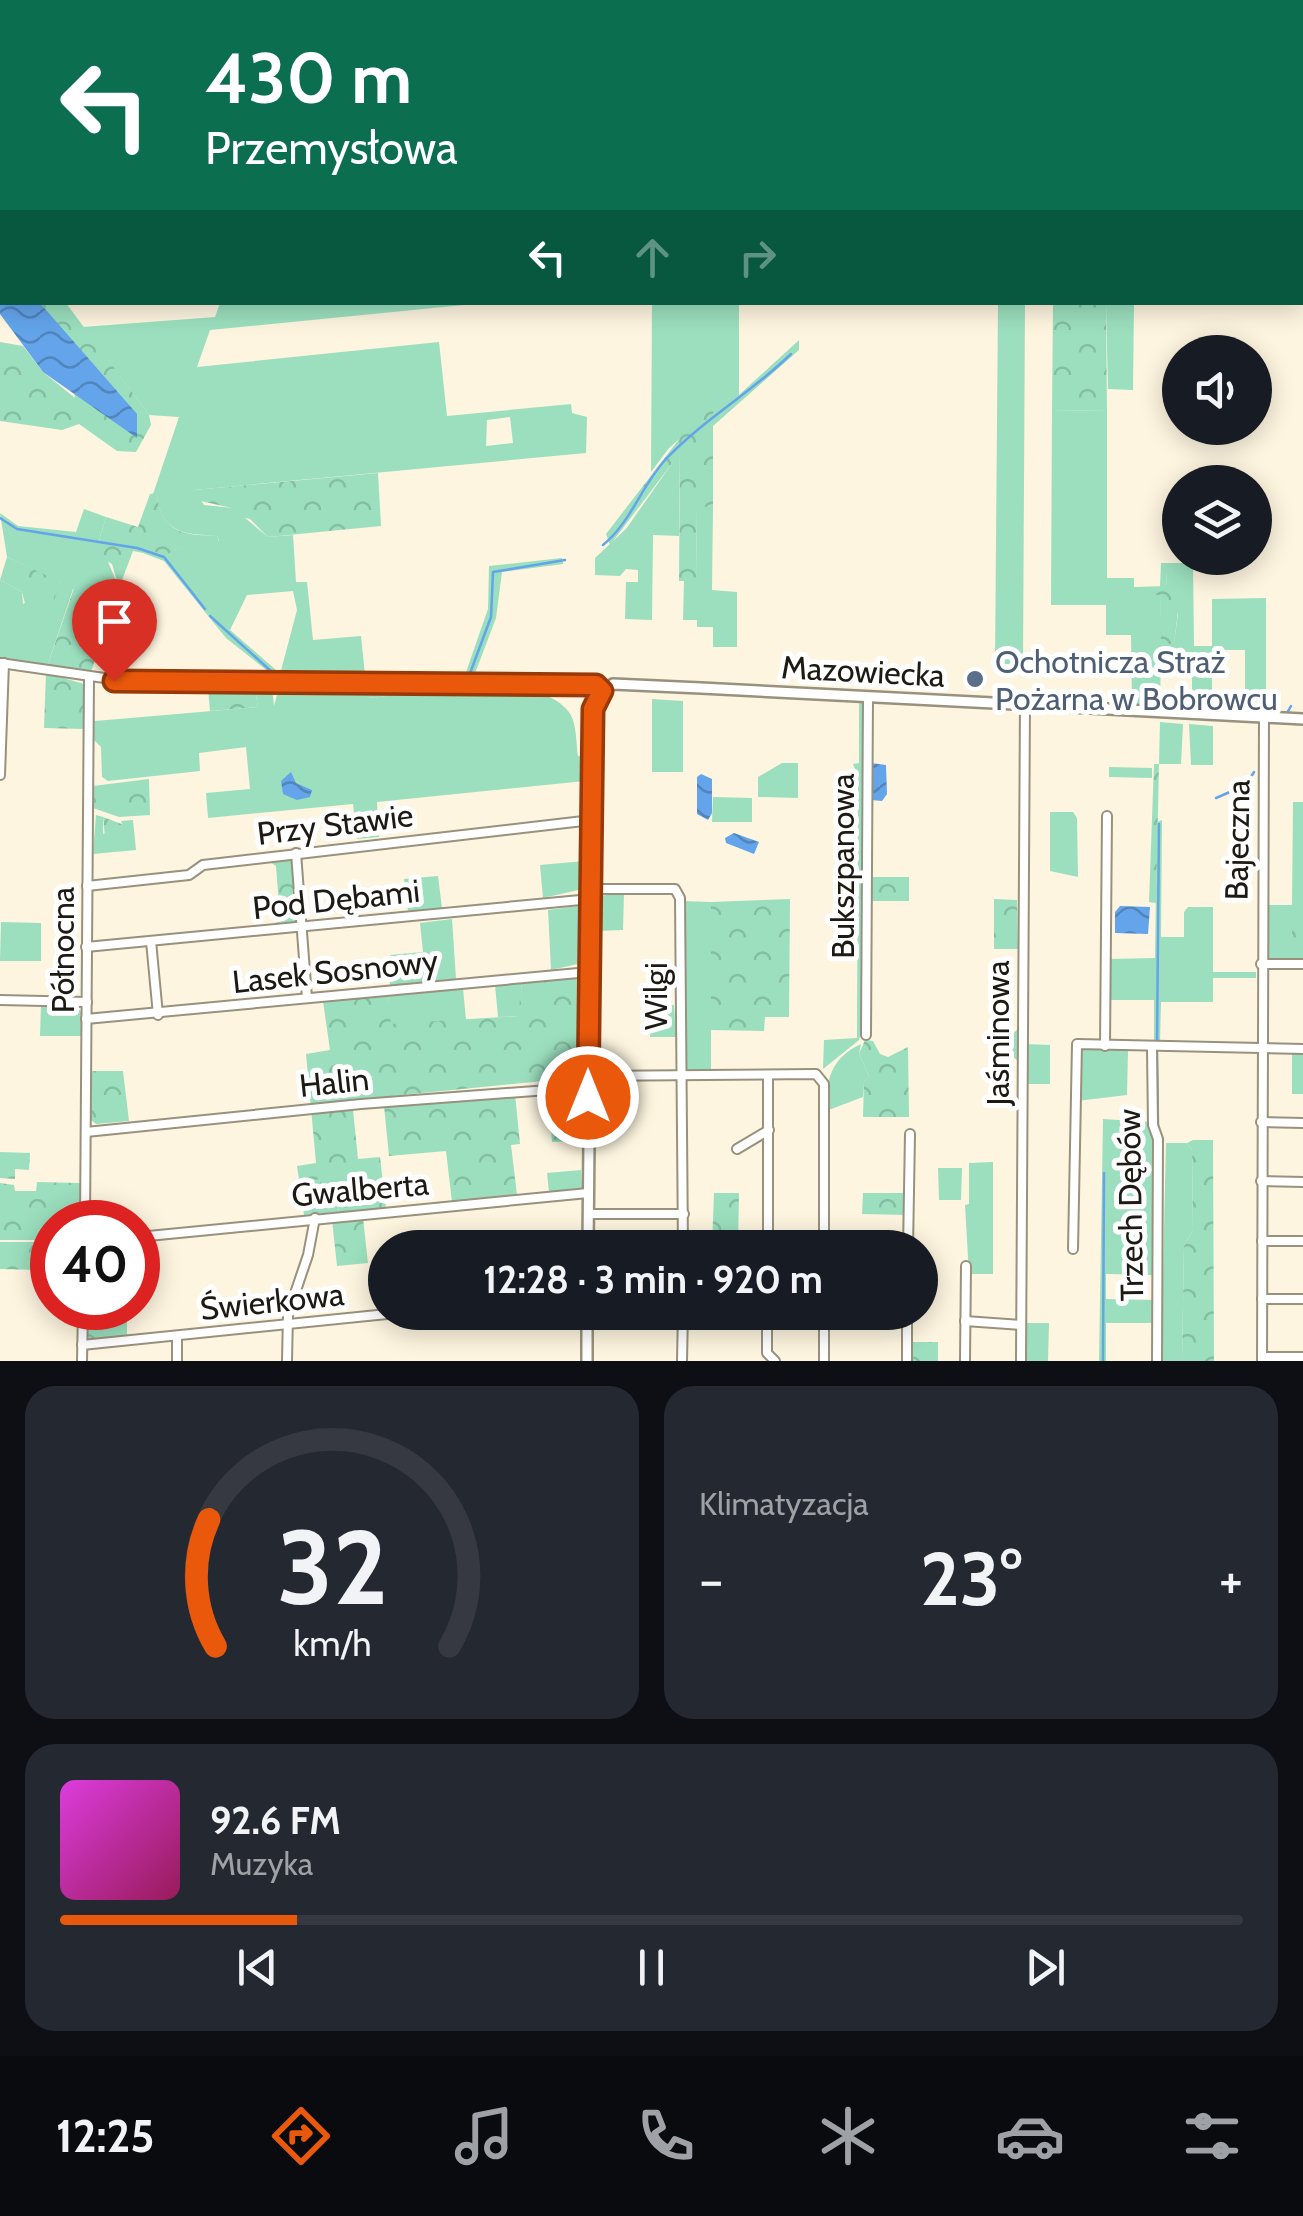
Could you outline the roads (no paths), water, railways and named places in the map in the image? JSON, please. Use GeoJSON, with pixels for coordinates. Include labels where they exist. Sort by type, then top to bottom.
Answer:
{"type":"FeatureCollection","features":[{"type":"Feature","properties":{"kind":"street"},"geometry":{"type":"LineString","coordinates":[[0,775],[2,663],[90,678],[151,683],[593,684],[602,691],[593,709],[588,1230]]}},
{"type":"Feature","properties":{"kind":"street","name":"Północna"},"geometry":{"type":"LineString","coordinates":[[85,1200],[90,678]]}},
{"type":"Feature","properties":{"kind":"street","name":"Mazowiecka"},"geometry":{"type":"LineString","coordinates":[[602,691],[613,684],[1303,718]]}},
{"type":"Feature","properties":{"kind":"street","name":"Bukszpanowa"},"geometry":{"type":"LineString","coordinates":[[866,1035],[868,696]]}},
{"type":"Feature","properties":{"kind":"street","name":"Jaśminowa"},"geometry":{"type":"LineString","coordinates":[[1021,1361],[1025,704]]}},
{"type":"Feature","properties":{"kind":"street","name":"Bajeczna"},"geometry":{"type":"LineString","coordinates":[[1264,716],[1262,1359],[1303,1357]]}},
{"type":"Feature","properties":{"kind":"street"},"geometry":{"type":"LineString","coordinates":[[1106,1046],[1107,816]]}},
{"type":"Feature","properties":{"kind":"street","name":"Przy Stawie"},"geometry":{"type":"LineString","coordinates":[[87,886],[190,875],[203,865],[592,820]]}},
{"type":"Feature","properties":{"kind":"street"},"geometry":{"type":"LineString","coordinates":[[296,854],[307,998]]}},
{"type":"Feature","properties":{"kind":"street","name":"Wilgi"},"geometry":{"type":"LineString","coordinates":[[591,894],[678,892],[684,1230]]}},
{"type":"Feature","properties":{"kind":"street","name":"Pod Dębami"},"geometry":{"type":"LineString","coordinates":[[86,947],[303,928],[591,894]]}},
{"type":"Feature","properties":{"kind":"street"},"geometry":{"type":"LineString","coordinates":[[151,941],[158,1015]]}},
{"type":"Feature","properties":{"kind":"street"},"geometry":{"type":"LineString","coordinates":[[1261,964],[1303,964]]}},
{"type":"Feature","properties":{"kind":"street","name":"Lasek Sosnowy"},"geometry":{"type":"LineString","coordinates":[[86,1019],[590,972]]}},
{"type":"Feature","properties":{"kind":"street"},"geometry":{"type":"LineString","coordinates":[[0,1000],[87,1002]]}},
{"type":"Feature","properties":{"kind":"street"},"geometry":{"type":"LineString","coordinates":[[1073,1248],[1077,1044],[1303,1049]]}},
{"type":"Feature","properties":{"kind":"street","name":"Trzech Dębów"},"geometry":{"type":"LineString","coordinates":[[1152,1048],[1153,1125],[1158,1139],[1157,1361]]}},
{"type":"Feature","properties":{"kind":"street"},"geometry":{"type":"LineString","coordinates":[[768,1074],[768,1230]]}},
{"type":"Feature","properties":{"kind":"street"},"geometry":{"type":"LineString","coordinates":[[588,1076],[816,1074],[824,1084],[824,1230]]}},
{"type":"Feature","properties":{"kind":"street","name":"Halin"},"geometry":{"type":"LineString","coordinates":[[86,1132],[380,1102],[588,1087]]}},
{"type":"Feature","properties":{"kind":"street"},"geometry":{"type":"LineString","coordinates":[[1261,1122],[1303,1123]]}},
{"type":"Feature","properties":{"kind":"street"},"geometry":{"type":"LineString","coordinates":[[737,1149],[769,1130]]}},
{"type":"Feature","properties":{"kind":"street"},"geometry":{"type":"LineString","coordinates":[[908,1230],[910,1134]]}},
{"type":"Feature","properties":{"kind":"street"},"geometry":{"type":"LineString","coordinates":[[1262,1181],[1303,1182]]}},
{"type":"Feature","properties":{"kind":"street","name":"Gwalberta"},"geometry":{"type":"LineString","coordinates":[[160,1235],[588,1194]]}},
{"type":"Feature","properties":{"kind":"street"},"geometry":{"type":"LineString","coordinates":[[588,1214],[684,1214]]}},
{"type":"Feature","properties":{"kind":"street"},"geometry":{"type":"LineString","coordinates":[[288,1361],[287,1325],[315,1218]]}},
{"type":"Feature","properties":{"kind":"street"},"geometry":{"type":"LineString","coordinates":[[1262,1241],[1303,1240]]}},
{"type":"Feature","properties":{"kind":"street"},"geometry":{"type":"LineString","coordinates":[[965,1361],[966,1266]]}},
{"type":"Feature","properties":{"kind":"street"},"geometry":{"type":"LineString","coordinates":[[1262,1299],[1303,1299]]}},
{"type":"Feature","properties":{"kind":"street","name":"Świerkowa"},"geometry":{"type":"LineString","coordinates":[[82,1345],[368,1316]]}},
{"type":"Feature","properties":{"kind":"street"},"geometry":{"type":"LineString","coordinates":[[965,1320],[1021,1325]]}},
{"type":"Feature","properties":{"kind":"street"},"geometry":{"type":"LineString","coordinates":[[82,1330],[82,1361]]}},
{"type":"Feature","properties":{"kind":"street"},"geometry":{"type":"LineString","coordinates":[[587,1361],[588,1330]]}},
{"type":"Feature","properties":{"kind":"street"},"geometry":{"type":"LineString","coordinates":[[682,1361],[683,1330]]}},
{"type":"Feature","properties":{"kind":"street"},"geometry":{"type":"LineString","coordinates":[[767,1330],[766,1353],[774,1361]]}},
{"type":"Feature","properties":{"kind":"street"},"geometry":{"type":"LineString","coordinates":[[824,1330],[824,1361]]}},
{"type":"Feature","properties":{"kind":"street"},"geometry":{"type":"LineString","coordinates":[[906,1361],[907,1330]]}},
{"type":"Feature","properties":{"kind":"street"},"geometry":{"type":"LineString","coordinates":[[178,1336],[178,1361]]}},
{"type":"Feature","properties":{"kind":"water"},"geometry":{"type":"Polygon","coordinates":[[[0,305],[42,305],[137,414],[137,438],[43,372],[0,314],[0,305]]]}},
{"type":"Feature","properties":{"kind":"water"},"geometry":{"type":"Polygon","coordinates":[[[871,763],[886,765],[887,794],[882,801],[871,800],[871,763]]]}},
{"type":"Feature","properties":{"kind":"water"},"geometry":{"type":"Polygon","coordinates":[[[291,772],[296,783],[312,790],[310,797],[297,800],[283,794],[281,781],[291,772]]]}},
{"type":"Feature","properties":{"kind":"water"},"geometry":{"type":"Polygon","coordinates":[[[701,774],[712,779],[712,813],[708,820],[697,814],[697,777],[701,774]]]}},
{"type":"Feature","properties":{"kind":"water"},"geometry":{"type":"Polygon","coordinates":[[[734,833],[759,842],[754,854],[726,843],[725,838],[734,833]]]}},
{"type":"Feature","properties":{"kind":"water"},"geometry":{"type":"Polygon","coordinates":[[[1120,906],[1150,907],[1148,934],[1115,933],[1115,912],[1120,906]]]}},
{"type":"Feature","properties":{"kind":"waterway"},"geometry":{"type":"LineString","coordinates":[[603,545],[622,525],[666,459],[791,354]]}},
{"type":"Feature","properties":{"kind":"waterway"},"geometry":{"type":"LineString","coordinates":[[0,518],[17,529],[137,548],[164,557],[205,609]]}},
{"type":"Feature","properties":{"kind":"waterway"},"geometry":{"type":"LineString","coordinates":[[469,676],[491,617],[493,572],[565,560]]}},
{"type":"Feature","properties":{"kind":"waterway"},"geometry":{"type":"LineString","coordinates":[[210,616],[273,673]]}},
{"type":"Feature","properties":{"kind":"waterway"},"geometry":{"type":"LineString","coordinates":[[1287,713],[1291,706]]}},
{"type":"Feature","properties":{"kind":"waterway"},"geometry":{"type":"LineString","coordinates":[[1216,798],[1246,785],[1254,772]]}},
{"type":"Feature","properties":{"kind":"waterway"},"geometry":{"type":"LineString","coordinates":[[1157,1043],[1159,824]]}},
{"type":"Feature","properties":{"kind":"waterway"},"geometry":{"type":"LineString","coordinates":[[1157,1053],[1158,1127]]}},
{"type":"Feature","properties":{"kind":"waterway"},"geometry":{"type":"LineString","coordinates":[[1103,1361],[1104,1173]]}},
{"type":"Feature","properties":{"kind":"place","name":"Ochotnicza Straż Pożarna w Bobrowcu"},"geometry":{"type":"Point","coordinates":[975,679]}}]}
